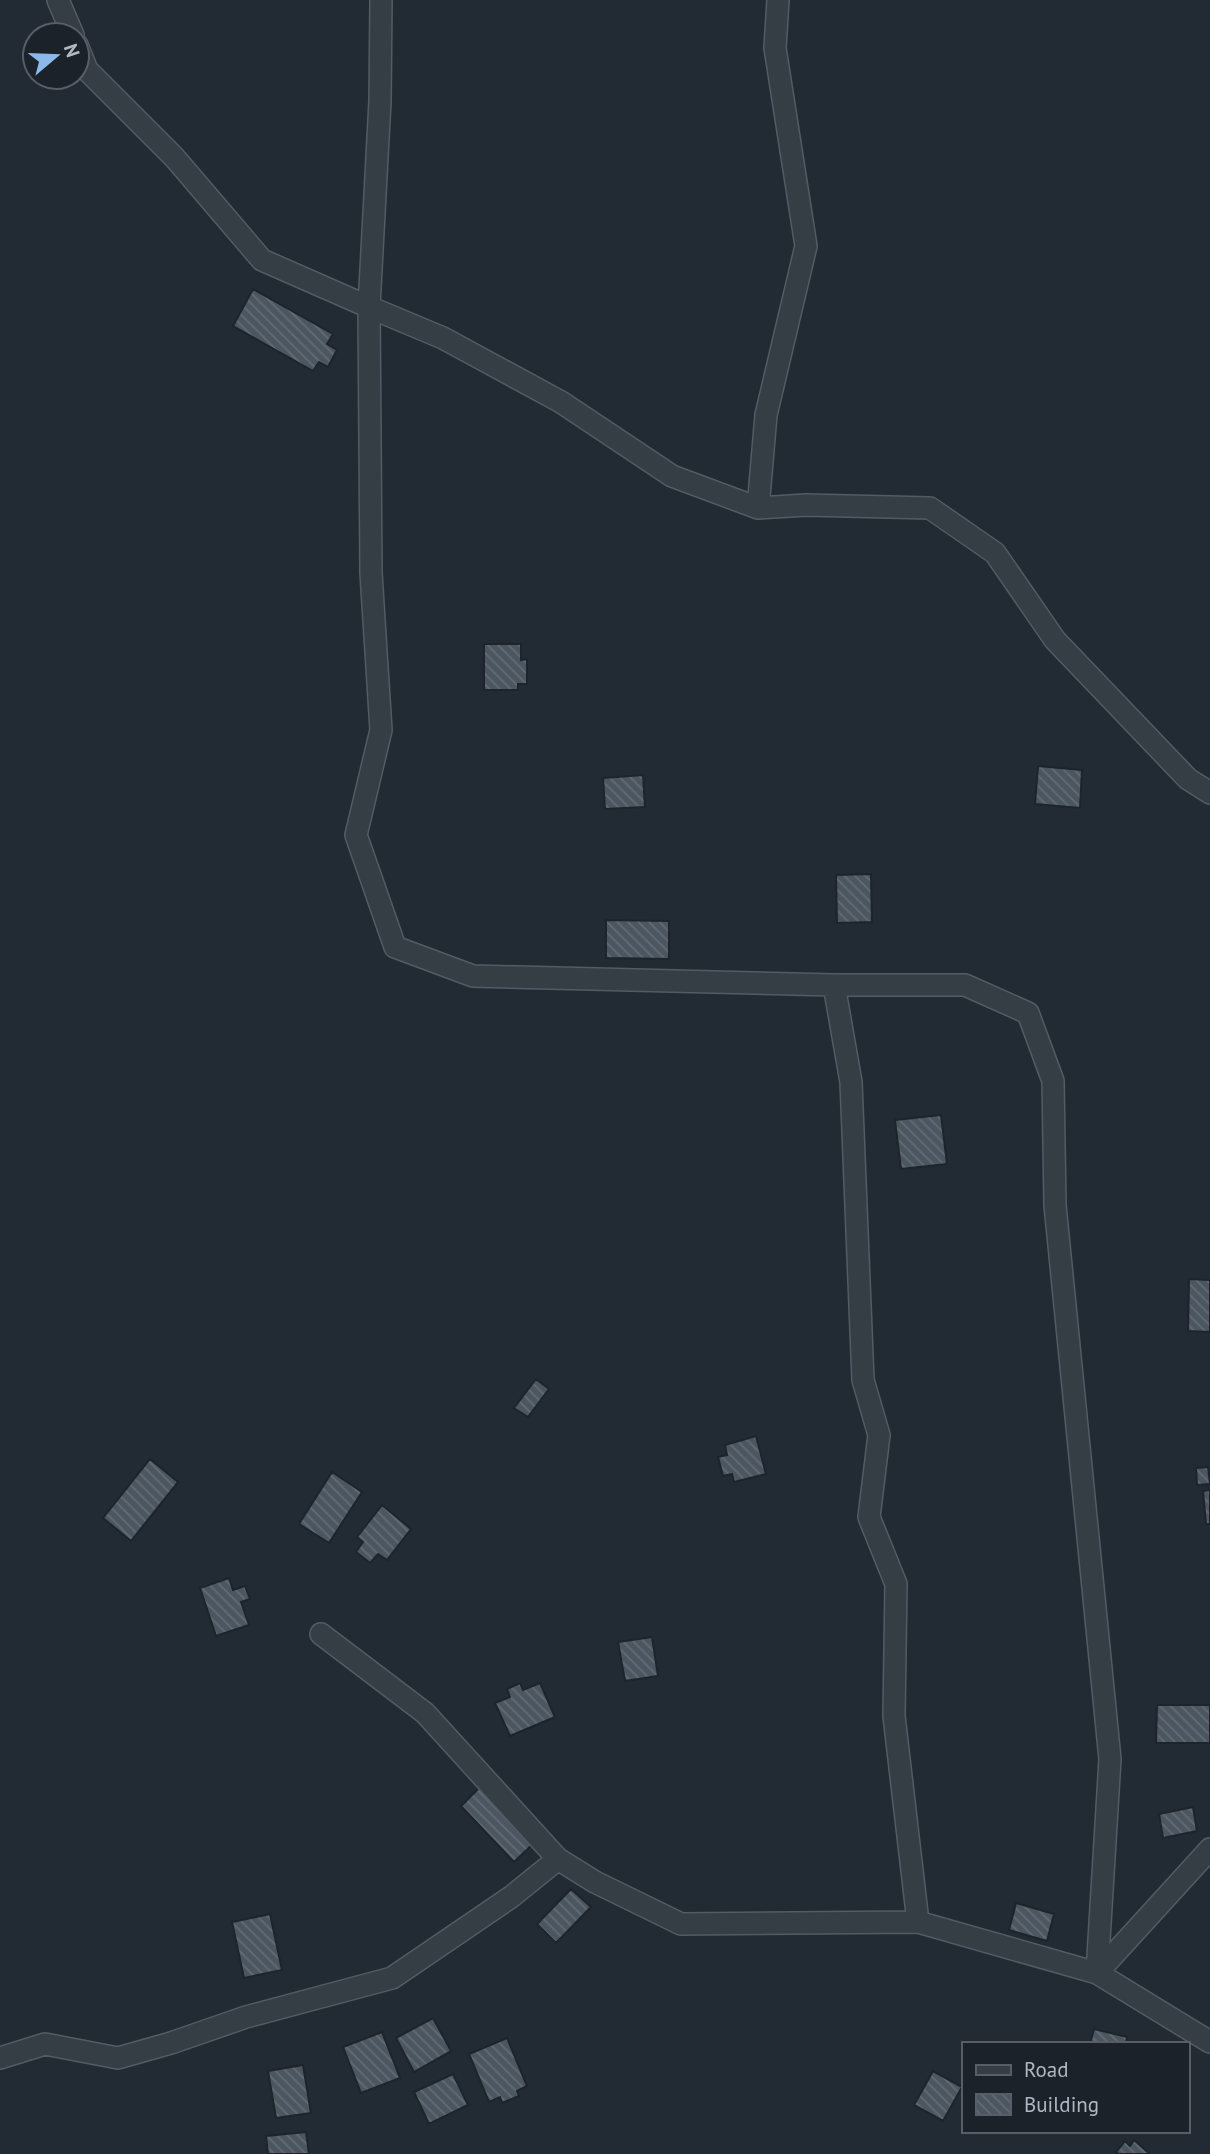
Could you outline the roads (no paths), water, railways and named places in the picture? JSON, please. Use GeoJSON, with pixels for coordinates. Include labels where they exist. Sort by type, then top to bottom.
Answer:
{"type":"FeatureCollection","features":[{"type":"Feature","properties":{"kind":"street"},"geometry":{"type":"LineString","coordinates":[[58,0],[67,21]]}},
{"type":"Feature","properties":{"kind":"street"},"geometry":{"type":"LineString","coordinates":[[381,0],[380,101],[369,307],[371,573],[381,730],[356,835],[395,947],[473,976],[834,985],[965,985],[1028,1013],[1053,1081],[1055,1205],[1110,1759],[1097,1973]]}},
{"type":"Feature","properties":{"kind":"street"},"geometry":{"type":"LineString","coordinates":[[758,508],[766,415],[806,246],[775,48],[778,0]]}},
{"type":"Feature","properties":{"kind":"street"},"geometry":{"type":"LineString","coordinates":[[91,74],[174,157],[262,260],[443,338],[561,402],[672,477],[758,508],[806,505],[930,508],[995,553],[1055,640],[1188,779],[1210,793]]}},
{"type":"Feature","properties":{"kind":"street"},"geometry":{"type":"LineString","coordinates":[[834,985],[851,1082],[863,1380],[879,1435],[869,1517],[896,1584],[894,1716],[918,1922]]}},
{"type":"Feature","properties":{"kind":"street"},"geometry":{"type":"LineString","coordinates":[[321,1634],[425,1713],[558,1859],[595,1882],[681,1924],[918,1922],[1097,1973],[1210,2042]]}},
{"type":"Feature","properties":{"kind":"street"},"geometry":{"type":"LineString","coordinates":[[1097,1973],[1210,1849]]}},
{"type":"Feature","properties":{"kind":"street"},"geometry":{"type":"LineString","coordinates":[[0,2058],[44,2044],[118,2058],[246,2017],[392,1978],[511,1898],[558,1859]]}}]}
